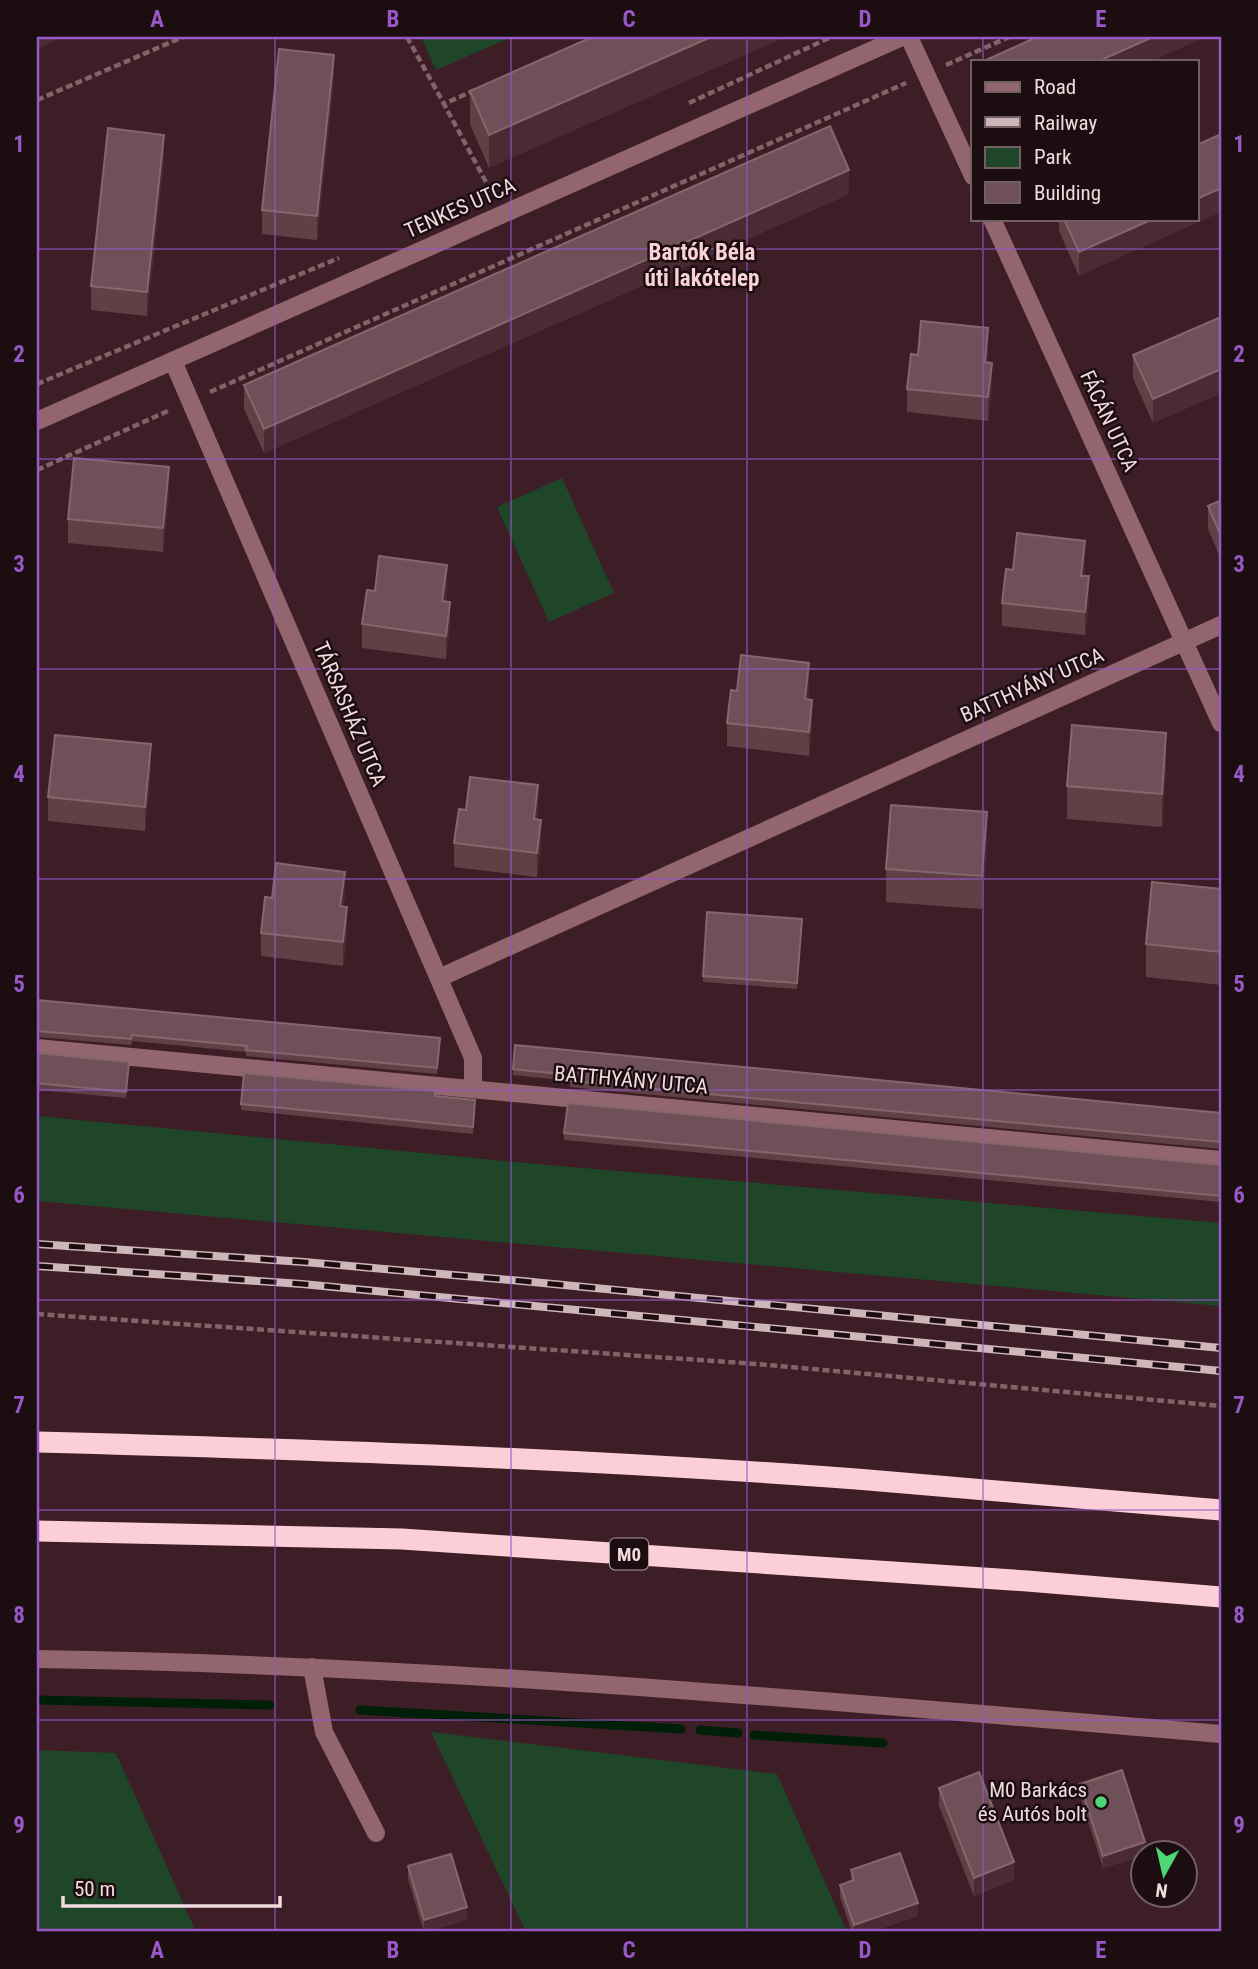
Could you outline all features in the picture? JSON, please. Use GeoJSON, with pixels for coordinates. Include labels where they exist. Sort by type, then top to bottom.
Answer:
{"type":"FeatureCollection","features":[{"type":"Feature","properties":{"kind":"highway"},"geometry":{"type":"LineString","coordinates":[[37,1442],[542,1460],[827,1477],[1221,1510]]}},
{"type":"Feature","properties":{"kind":"highway","name":"M0"},"geometry":{"type":"LineString","coordinates":[[37,1531],[402,1539],[1027,1581],[1221,1597]]}},
{"type":"Feature","properties":{"kind":"street","name":"TENKES UTCA"},"geometry":{"type":"LineString","coordinates":[[37,421],[902,37]]}},
{"type":"Feature","properties":{"kind":"street"},"geometry":{"type":"LineString","coordinates":[[909,37],[971,172]]}},
{"type":"Feature","properties":{"kind":"street","name":"FÁCÁN UTCA"},"geometry":{"type":"LineString","coordinates":[[992,220],[1185,641]]}},
{"type":"Feature","properties":{"kind":"street","name":"TÁRSASHÁZ UTCA"},"geometry":{"type":"LineString","coordinates":[[173,361],[473,1058],[473,1088]]}},
{"type":"Feature","properties":{"kind":"street","name":"BATTHYÁNY UTCA"},"geometry":{"type":"LineString","coordinates":[[439,978],[1221,625]]}},
{"type":"Feature","properties":{"kind":"street"},"geometry":{"type":"LineString","coordinates":[[1185,641],[1221,723]]}},
{"type":"Feature","properties":{"kind":"street","name":"BATTHYÁNY UTCA"},"geometry":{"type":"LineString","coordinates":[[37,1048],[1221,1160]]}},
{"type":"Feature","properties":{"kind":"street"},"geometry":{"type":"LineString","coordinates":[[37,1659],[312,1667],[654,1686],[1221,1734]]}},
{"type":"Feature","properties":{"kind":"street"},"geometry":{"type":"LineString","coordinates":[[312,1667],[324,1732],[376,1833]]}},
{"type":"Feature","properties":{"kind":"path"},"geometry":{"type":"LineString","coordinates":[[37,100],[183,37]]}},
{"type":"Feature","properties":{"kind":"path"},"geometry":{"type":"LineString","coordinates":[[407,37],[493,195]]}},
{"type":"Feature","properties":{"kind":"path"},"geometry":{"type":"LineString","coordinates":[[681,107],[831,37]]}},
{"type":"Feature","properties":{"kind":"path"},"geometry":{"type":"LineString","coordinates":[[37,470],[1009,37]]}},
{"type":"Feature","properties":{"kind":"path"},"geometry":{"type":"LineString","coordinates":[[444,104],[482,87]]}},
{"type":"Feature","properties":{"kind":"path"},"geometry":{"type":"LineString","coordinates":[[480,200],[505,189]]}},
{"type":"Feature","properties":{"kind":"path"},"geometry":{"type":"LineString","coordinates":[[37,384],[341,258]]}},
{"type":"Feature","properties":{"kind":"path"},"geometry":{"type":"LineString","coordinates":[[37,1314],[743,1363],[1221,1405]]}},
{"type":"Feature","properties":{"kind":"green space"},"geometry":{"type":"Polygon","coordinates":[[[421,37],[512,37],[436,70],[421,37]]]}},
{"type":"Feature","properties":{"kind":"green space"},"geometry":{"type":"Polygon","coordinates":[[[562,478],[614,593],[549,622],[497,507],[562,478]]]}},
{"type":"Feature","properties":{"kind":"green space"},"geometry":{"type":"Polygon","coordinates":[[[37,1116],[537,1164],[1221,1223],[1221,1306],[37,1201],[37,1116]]]}},
{"type":"Feature","properties":{"kind":"green space"},"geometry":{"type":"Polygon","coordinates":[[[431,1732],[777,1774],[847,1932],[526,1932],[431,1732]]]}},
{"type":"Feature","properties":{"kind":"green space"},"geometry":{"type":"Polygon","coordinates":[[[37,1750],[116,1753],[196,1932],[37,1932],[37,1750]]]}},
{"type":"Feature","properties":{"kind":"building"},"geometry":{"type":"Polygon","coordinates":[[[592,37],[711,37],[489,135],[470,91],[592,37]]]}},
{"type":"Feature","properties":{"kind":"building"},"geometry":{"type":"Polygon","coordinates":[[[1037,37],[1153,37],[1101,60],[986,60],[1037,37]]]}},
{"type":"Feature","properties":{"kind":"building"},"geometry":{"type":"Polygon","coordinates":[[[279,49],[334,55],[317,216],[262,210],[279,49]]]}},
{"type":"Feature","properties":{"kind":"building"},"geometry":{"type":"Polygon","coordinates":[[[830,126],[849,170],[264,429],[244,385],[830,126]]]}},
{"type":"Feature","properties":{"kind":"building"},"geometry":{"type":"Polygon","coordinates":[[[108,128],[164,135],[147,292],[91,286],[108,128]]]}},
{"type":"Feature","properties":{"kind":"building"},"geometry":{"type":"Polygon","coordinates":[[[1221,134],[1221,188],[1198,199],[1198,145],[1221,134]]]}},
{"type":"Feature","properties":{"kind":"building"},"geometry":{"type":"Polygon","coordinates":[[[1064,220],[1151,220],[1079,252],[1064,220]]]}},
{"type":"Feature","properties":{"kind":"building"},"geometry":{"type":"Polygon","coordinates":[[[1221,317],[1221,369],[1153,399],[1133,355],[1221,317]]]}},
{"type":"Feature","properties":{"kind":"building"},"geometry":{"type":"Polygon","coordinates":[[[921,321],[988,328],[985,362],[992,363],[988,397],[907,389],[911,354],[918,355],[921,321]]]}},
{"type":"Feature","properties":{"kind":"building"},"geometry":{"type":"Polygon","coordinates":[[[74,458],[169,467],[163,528],[68,519],[74,458]]]}},
{"type":"Feature","properties":{"kind":"building"},"geometry":{"type":"Polygon","coordinates":[[[1221,500],[1221,536],[1208,506],[1221,500]]]}},
{"type":"Feature","properties":{"kind":"building"},"geometry":{"type":"Polygon","coordinates":[[[1017,533],[1085,541],[1081,576],[1089,576],[1085,612],[1002,603],[1006,569],[1013,570],[1017,533]]]}},
{"type":"Feature","properties":{"kind":"building"},"geometry":{"type":"Polygon","coordinates":[[[379,556],[447,565],[442,601],[450,602],[446,636],[362,624],[367,590],[375,591],[379,556]]]}},
{"type":"Feature","properties":{"kind":"building"},"geometry":{"type":"Polygon","coordinates":[[[741,655],[809,663],[805,699],[812,700],[809,732],[727,723],[731,690],[737,691],[741,655]]]}},
{"type":"Feature","properties":{"kind":"building"},"geometry":{"type":"Polygon","coordinates":[[[1072,725],[1166,733],[1162,794],[1067,786],[1072,725]]]}},
{"type":"Feature","properties":{"kind":"building"},"geometry":{"type":"Polygon","coordinates":[[[55,735],[151,744],[145,807],[48,797],[55,735]]]}},
{"type":"Feature","properties":{"kind":"building"},"geometry":{"type":"Polygon","coordinates":[[[470,777],[538,785],[534,819],[541,820],[537,853],[454,843],[459,809],[466,810],[470,777]]]}},
{"type":"Feature","properties":{"kind":"building"},"geometry":{"type":"Polygon","coordinates":[[[891,805],[987,812],[982,876],[886,869],[891,805]]]}},
{"type":"Feature","properties":{"kind":"building"},"geometry":{"type":"Polygon","coordinates":[[[276,863],[345,872],[340,906],[347,907],[343,942],[261,933],[265,897],[272,898],[276,863]]]}},
{"type":"Feature","properties":{"kind":"building"},"geometry":{"type":"Polygon","coordinates":[[[1152,882],[1221,889],[1221,952],[1146,944],[1152,882]]]}},
{"type":"Feature","properties":{"kind":"building"},"geometry":{"type":"Polygon","coordinates":[[[707,912],[802,919],[797,983],[703,976],[707,912]]]}},
{"type":"Feature","properties":{"kind":"building"},"geometry":{"type":"Polygon","coordinates":[[[37,1000],[440,1038],[437,1068],[246,1050],[247,1046],[132,1035],[131,1039],[37,1031],[37,1000]]]}},
{"type":"Feature","properties":{"kind":"building"},"geometry":{"type":"Polygon","coordinates":[[[515,1045],[1221,1113],[1221,1142],[570,1081],[570,1075],[513,1069],[515,1045]]]}},
{"type":"Feature","properties":{"kind":"building"},"geometry":{"type":"Polygon","coordinates":[[[37,1053],[129,1062],[126,1092],[37,1083],[37,1053]]]}},
{"type":"Feature","properties":{"kind":"building"},"geometry":{"type":"Polygon","coordinates":[[[244,1073],[435,1091],[435,1096],[475,1100],[473,1127],[241,1104],[244,1073]]]}},
{"type":"Feature","properties":{"kind":"building"},"geometry":{"type":"Polygon","coordinates":[[[568,1103],[1221,1165],[1221,1196],[564,1133],[568,1103]]]}},
{"type":"Feature","properties":{"kind":"building"},"geometry":{"type":"Polygon","coordinates":[[[1122,1770],[1144,1840],[1128,1840],[1128,1848],[1103,1856],[1080,1784],[1122,1770]]]}},
{"type":"Feature","properties":{"kind":"building"},"geometry":{"type":"Polygon","coordinates":[[[979,1772],[1014,1862],[974,1878],[939,1788],[979,1772]]]}},
{"type":"Feature","properties":{"kind":"building"},"geometry":{"type":"Polygon","coordinates":[[[900,1853],[918,1903],[854,1925],[840,1885],[854,1880],[851,1870],[900,1853]]]}},
{"type":"Feature","properties":{"kind":"building"},"geometry":{"type":"Polygon","coordinates":[[[451,1854],[467,1907],[424,1920],[408,1866],[451,1854]]]}},
{"type":"Feature","properties":{"kind":"waterway"},"geometry":{"type":"LineString","coordinates":[[37,1700],[270,1705]]}},
{"type":"Feature","properties":{"kind":"waterway"},"geometry":{"type":"LineString","coordinates":[[360,1710],[681,1729]]}},
{"type":"Feature","properties":{"kind":"waterway"},"geometry":{"type":"LineString","coordinates":[[700,1730],[738,1733]]}},
{"type":"Feature","properties":{"kind":"waterway"},"geometry":{"type":"LineString","coordinates":[[754,1735],[883,1743]]}},
{"type":"Feature","properties":{"kind":"railway"},"geometry":{"type":"LineString","coordinates":[[37,1244],[304,1262],[522,1281],[1221,1348]]}},
{"type":"Feature","properties":{"kind":"railway"},"geometry":{"type":"LineString","coordinates":[[37,1266],[302,1284],[1221,1371]]}},
{"type":"Feature","properties":{"kind":"place","name":"M0 Barkács és Autós bolt"},"geometry":{"type":"Point","coordinates":[1101,1802]}},
{"type":"Feature","properties":{"kind":"district","name":"Bartók Béla úti lakótelep"},"geometry":{"type":"Point","coordinates":[702,265]}}]}
